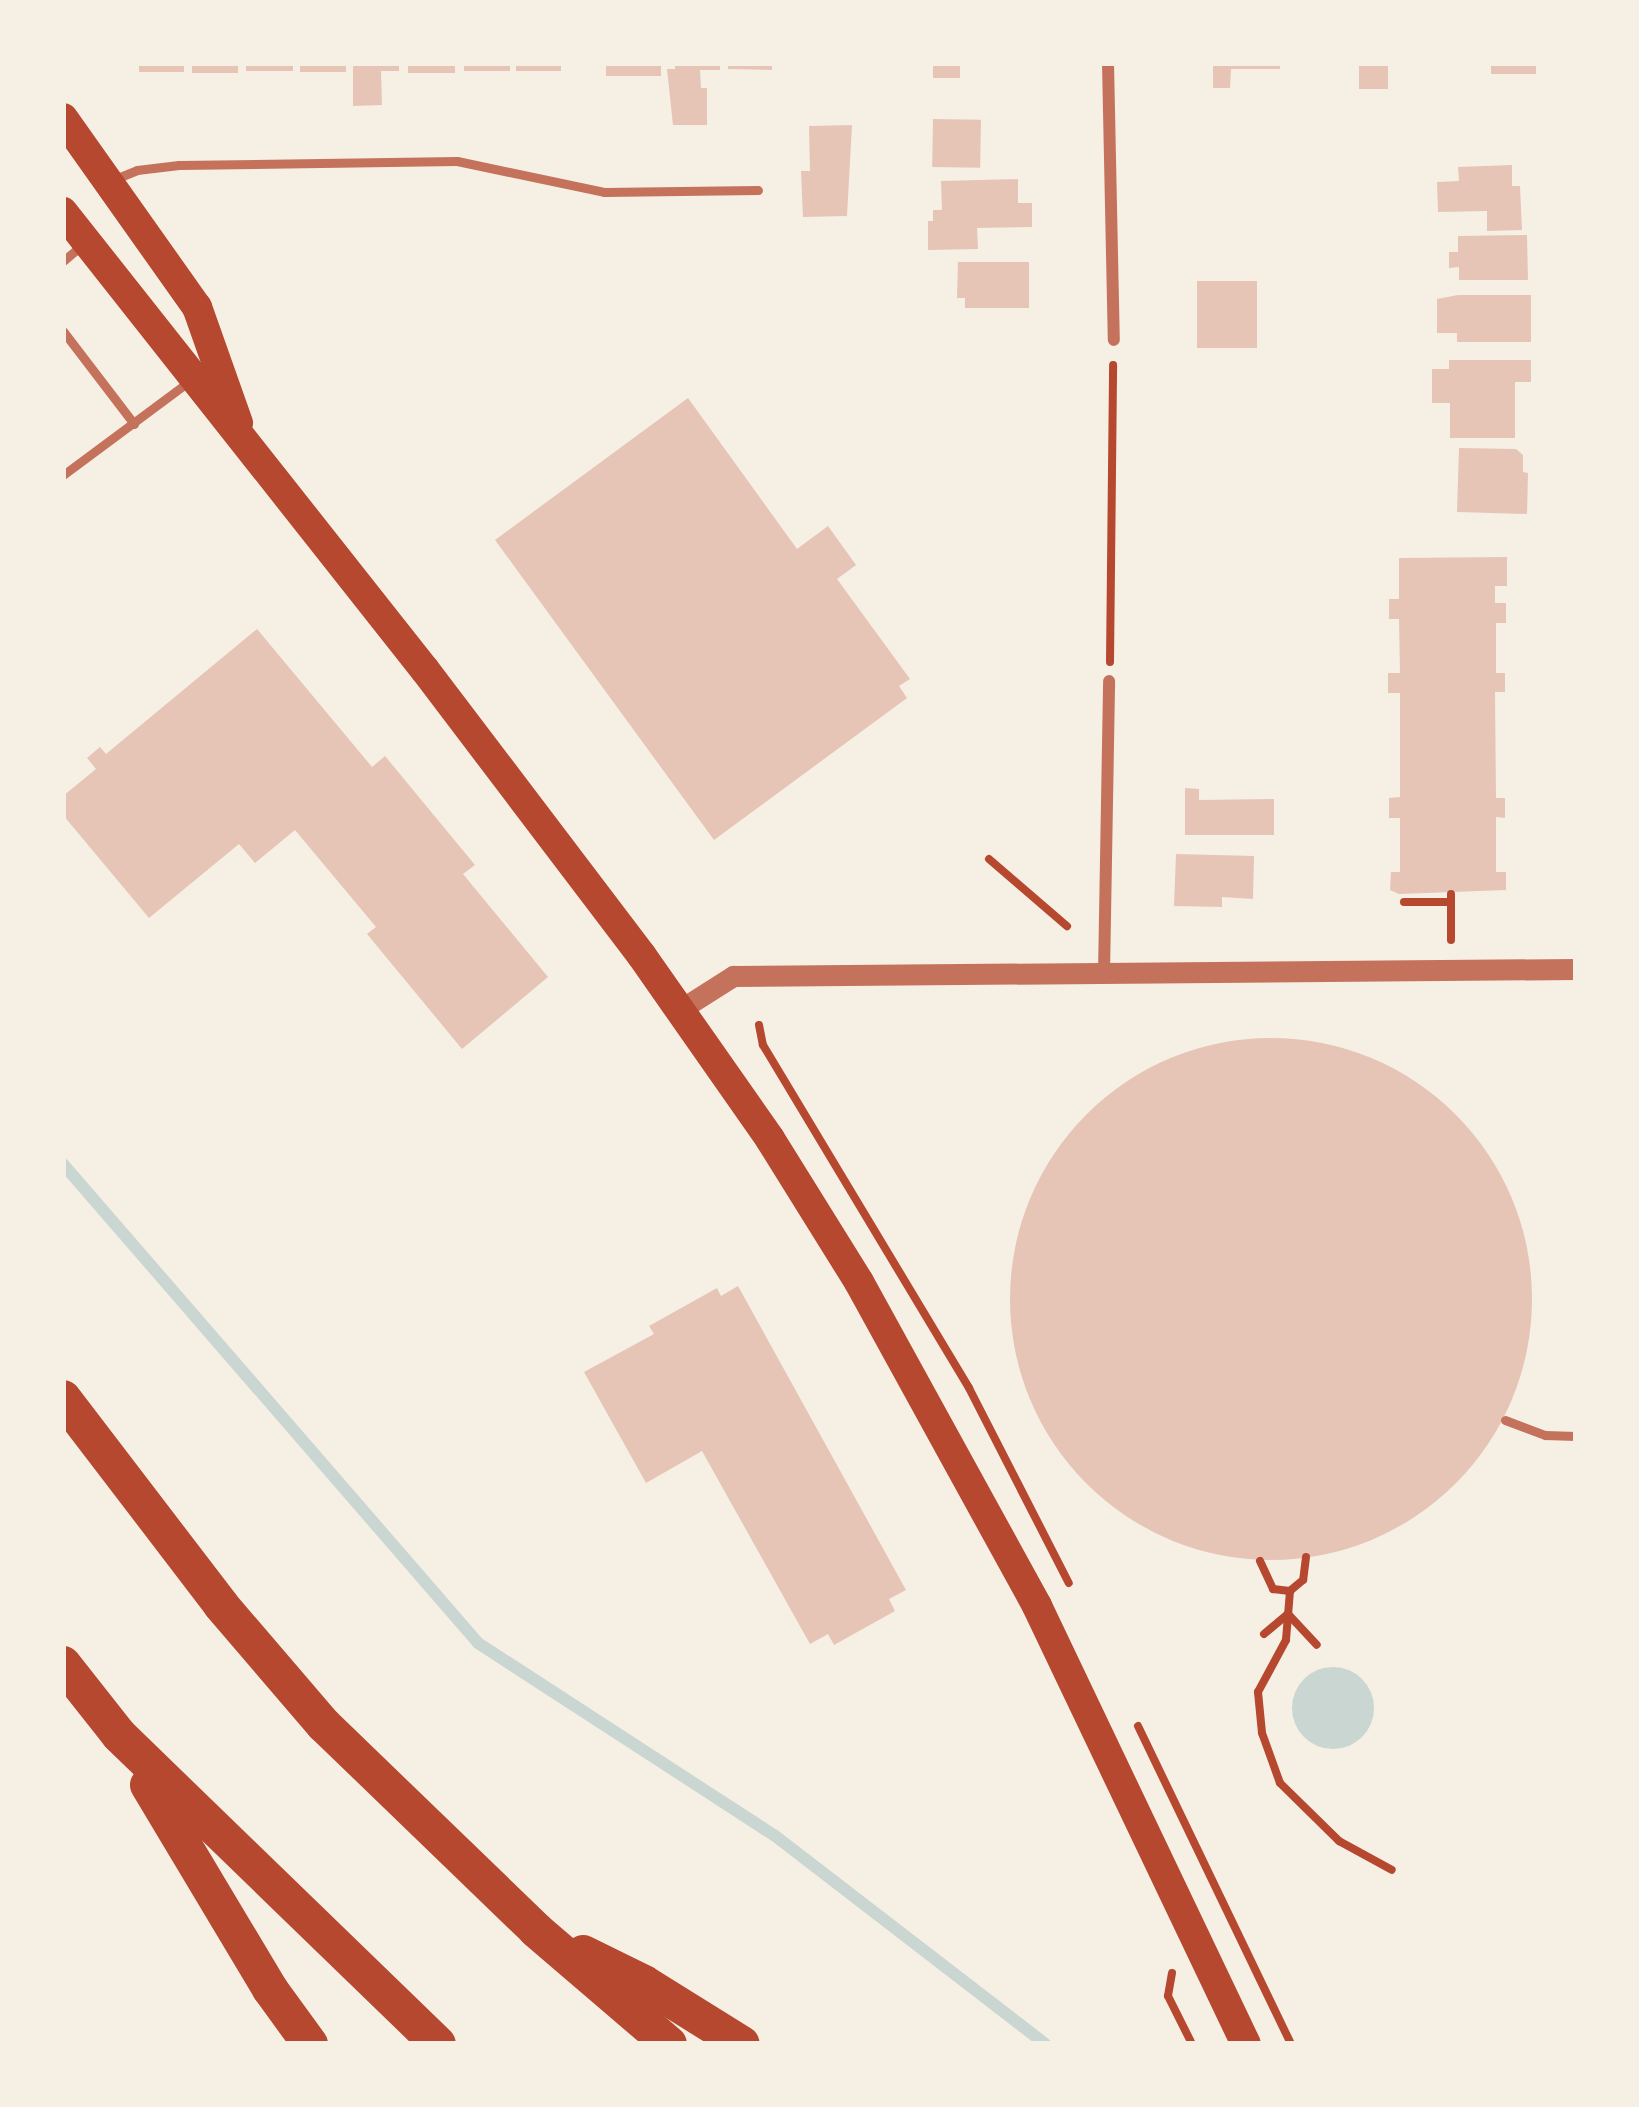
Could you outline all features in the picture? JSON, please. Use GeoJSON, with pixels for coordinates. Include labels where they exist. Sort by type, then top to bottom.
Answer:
{"type":"FeatureCollection","features":[{"type":"Feature","properties":{"kind":"highway"},"geometry":{"type":"LineString","coordinates":[[63,1398],[220,1605],[324,1725],[536,1930],[669,2044]]}},
{"type":"Feature","properties":{"kind":"highway"},"geometry":{"type":"LineString","coordinates":[[63,1664],[118,1735],[270,1989],[310,2044]]}},
{"type":"Feature","properties":{"kind":"highway"},"geometry":{"type":"LineString","coordinates":[[118,1735],[438,2044]]}},
{"type":"Feature","properties":{"kind":"highway"},"geometry":{"type":"LineString","coordinates":[[536,1930],[644,1983],[742,2044]]}},
{"type":"Feature","properties":{"kind":"main road"},"geometry":{"type":"LineString","coordinates":[[63,118],[197,307],[247,451]]}},
{"type":"Feature","properties":{"kind":"main road"},"geometry":{"type":"LineString","coordinates":[[63,212],[74,251],[192,379],[424,670],[681,1009],[859,1282],[1037,1606],[1246,2044]]}},
{"type":"Feature","properties":{"kind":"street"},"geometry":{"type":"LineString","coordinates":[[1108,63],[1114,340]]}},
{"type":"Feature","properties":{"kind":"street"},"geometry":{"type":"LineString","coordinates":[[1104,974],[1109,681]]}},
{"type":"Feature","properties":{"kind":"street"},"geometry":{"type":"LineString","coordinates":[[681,1009],[733,976],[1576,969]]}},
{"type":"Feature","properties":{"kind":"lane"},"geometry":{"type":"LineString","coordinates":[[109,182],[137,170],[179,165],[457,161],[604,192],[758,190]]}},
{"type":"Feature","properties":{"kind":"lane"},"geometry":{"type":"LineString","coordinates":[[63,331],[134,424]]}},
{"type":"Feature","properties":{"kind":"lane"},"geometry":{"type":"LineString","coordinates":[[63,475],[192,379]]}},
{"type":"Feature","properties":{"kind":"lane"},"geometry":{"type":"LineString","coordinates":[[1504,1420],[1545,1435],[1576,1436]]}},
{"type":"Feature","properties":{"kind":"path"},"geometry":{"type":"LineString","coordinates":[[1109,681],[1114,340]]}},
{"type":"Feature","properties":{"kind":"path"},"geometry":{"type":"LineString","coordinates":[[989,860],[1067,926]]}},
{"type":"Feature","properties":{"kind":"path"},"geometry":{"type":"LineString","coordinates":[[1404,902],[1451,898],[1451,941]]}},
{"type":"Feature","properties":{"kind":"path"},"geometry":{"type":"LineString","coordinates":[[1260,1561],[1265,1581],[1274,1589],[1290,1591],[1304,1580],[1306,1557]]}},
{"type":"Feature","properties":{"kind":"path"},"geometry":{"type":"LineString","coordinates":[[1290,1591],[1286,1640],[1258,1692],[1262,1733],[1280,1783],[1339,1841],[1392,1870]]}},
{"type":"Feature","properties":{"kind":"path"},"geometry":{"type":"LineString","coordinates":[[1264,1634],[1288,1614]]}},
{"type":"Feature","properties":{"kind":"path"},"geometry":{"type":"LineString","coordinates":[[1288,1614],[1317,1645]]}},
{"type":"Feature","properties":{"kind":"shaded area"},"geometry":{"type":"Polygon","coordinates":[[[1333,1667],[1362,1679],[1374,1708],[1362,1737],[1333,1749],[1304,1737],[1292,1708],[1304,1679],[1333,1667]]]}},
{"type":"Feature","properties":{"kind":"building"},"geometry":{"type":"Polygon","coordinates":[[[139,63],[184,63],[184,72],[139,72],[139,63]]]}},
{"type":"Feature","properties":{"kind":"building"},"geometry":{"type":"Polygon","coordinates":[[[192,63],[238,63],[238,73],[192,73],[192,63]]]}},
{"type":"Feature","properties":{"kind":"building"},"geometry":{"type":"Polygon","coordinates":[[[246,63],[293,63],[293,71],[246,71],[246,63]]]}},
{"type":"Feature","properties":{"kind":"building"},"geometry":{"type":"Polygon","coordinates":[[[300,63],[346,63],[346,72],[300,72],[300,63]]]}},
{"type":"Feature","properties":{"kind":"building"},"geometry":{"type":"Polygon","coordinates":[[[353,63],[399,63],[399,71],[381,71],[382,105],[353,106],[353,63]]]}},
{"type":"Feature","properties":{"kind":"building"},"geometry":{"type":"Polygon","coordinates":[[[408,63],[455,63],[455,73],[408,73],[408,63]]]}},
{"type":"Feature","properties":{"kind":"building"},"geometry":{"type":"Polygon","coordinates":[[[464,63],[510,63],[510,71],[464,71],[464,63]]]}},
{"type":"Feature","properties":{"kind":"building"},"geometry":{"type":"Polygon","coordinates":[[[516,63],[561,63],[561,71],[516,71],[516,63]]]}},
{"type":"Feature","properties":{"kind":"building"},"geometry":{"type":"Polygon","coordinates":[[[606,63],[661,63],[661,76],[606,76],[606,63]]]}},
{"type":"Feature","properties":{"kind":"building"},"geometry":{"type":"Polygon","coordinates":[[[675,63],[720,63],[720,70],[700,70],[701,88],[707,88],[707,125],[673,125],[667,69],[675,69],[675,63]]]}},
{"type":"Feature","properties":{"kind":"building"},"geometry":{"type":"Polygon","coordinates":[[[728,63],[772,63],[772,70],[728,69],[728,63]]]}},
{"type":"Feature","properties":{"kind":"building"},"geometry":{"type":"Polygon","coordinates":[[[933,63],[960,63],[960,78],[933,78],[933,63]]]}},
{"type":"Feature","properties":{"kind":"building"},"geometry":{"type":"Polygon","coordinates":[[[1213,63],[1280,63],[1280,69],[1231,69],[1230,88],[1213,88],[1213,63]]]}},
{"type":"Feature","properties":{"kind":"building"},"geometry":{"type":"Polygon","coordinates":[[[1359,63],[1388,63],[1388,89],[1359,89],[1359,63]]]}},
{"type":"Feature","properties":{"kind":"building"},"geometry":{"type":"Polygon","coordinates":[[[1491,63],[1536,63],[1536,74],[1491,74],[1491,63]]]}},
{"type":"Feature","properties":{"kind":"building"},"geometry":{"type":"Polygon","coordinates":[[[933,119],[981,120],[980,168],[932,167],[933,119]]]}},
{"type":"Feature","properties":{"kind":"building"},"geometry":{"type":"Polygon","coordinates":[[[852,125],[847,216],[803,217],[801,171],[810,171],[809,126],[852,125]]]}},
{"type":"Feature","properties":{"kind":"building"},"geometry":{"type":"Polygon","coordinates":[[[1512,165],[1512,186],[1520,186],[1522,230],[1487,231],[1487,211],[1438,212],[1437,182],[1459,181],[1458,167],[1512,165]]]}},
{"type":"Feature","properties":{"kind":"building"},"geometry":{"type":"Polygon","coordinates":[[[1018,179],[1018,203],[1032,203],[1032,227],[977,228],[978,249],[928,250],[928,221],[933,221],[933,210],[942,210],[941,181],[1018,179]]]}},
{"type":"Feature","properties":{"kind":"building"},"geometry":{"type":"Polygon","coordinates":[[[1527,235],[1528,280],[1459,280],[1459,267],[1449,268],[1449,252],[1458,252],[1458,236],[1527,235]]]}},
{"type":"Feature","properties":{"kind":"building"},"geometry":{"type":"Polygon","coordinates":[[[958,262],[1029,262],[1029,308],[965,308],[965,298],[957,298],[958,262]]]}},
{"type":"Feature","properties":{"kind":"building"},"geometry":{"type":"Polygon","coordinates":[[[1197,281],[1257,281],[1257,348],[1197,348],[1197,281]]]}},
{"type":"Feature","properties":{"kind":"building"},"geometry":{"type":"Polygon","coordinates":[[[1531,295],[1531,342],[1457,342],[1457,333],[1437,333],[1437,299],[1531,295]]]}},
{"type":"Feature","properties":{"kind":"building"},"geometry":{"type":"Polygon","coordinates":[[[1449,360],[1531,360],[1531,382],[1515,382],[1515,438],[1450,438],[1450,403],[1432,403],[1432,369],[1449,369],[1449,360]]]}},
{"type":"Feature","properties":{"kind":"building"},"geometry":{"type":"Polygon","coordinates":[[[688,398],[797,549],[828,526],[856,565],[837,579],[910,679],[899,686],[907,698],[714,840],[495,540],[688,398]]]}},
{"type":"Feature","properties":{"kind":"building"},"geometry":{"type":"Polygon","coordinates":[[[1459,448],[1516,449],[1523,455],[1523,472],[1528,473],[1527,514],[1457,512],[1459,448]]]}},
{"type":"Feature","properties":{"kind":"building"},"geometry":{"type":"Polygon","coordinates":[[[1507,557],[1507,586],[1495,586],[1495,603],[1506,603],[1506,623],[1496,623],[1496,673],[1505,673],[1505,692],[1495,692],[1496,798],[1505,798],[1505,818],[1496,817],[1496,872],[1506,872],[1506,890],[1399,894],[1390,890],[1391,872],[1400,872],[1400,818],[1389,818],[1389,798],[1400,797],[1400,693],[1388,693],[1388,673],[1400,673],[1399,619],[1389,619],[1389,599],[1399,599],[1399,558],[1507,557]]]}},
{"type":"Feature","properties":{"kind":"building"},"geometry":{"type":"Polygon","coordinates":[[[257,629],[372,767],[385,756],[475,865],[463,874],[548,977],[462,1049],[367,934],[376,927],[295,830],[255,863],[239,844],[149,918],[63,815],[63,796],[96,769],[87,758],[100,747],[106,754],[257,629]]]}},
{"type":"Feature","properties":{"kind":"building"},"geometry":{"type":"Polygon","coordinates":[[[1185,788],[1199,789],[1199,800],[1274,799],[1274,835],[1185,835],[1185,788]]]}},
{"type":"Feature","properties":{"kind":"building"},"geometry":{"type":"Polygon","coordinates":[[[1176,854],[1254,856],[1253,899],[1222,897],[1222,907],[1174,906],[1176,854]]]}},
{"type":"Feature","properties":{"kind":"building"},"geometry":{"type":"Polygon","coordinates":[[[1271,1038],[1322,1043],[1371,1058],[1416,1082],[1456,1114],[1488,1154],[1512,1199],[1527,1248],[1532,1299],[1527,1350],[1512,1399],[1488,1444],[1456,1484],[1416,1516],[1371,1540],[1322,1555],[1271,1560],[1220,1555],[1171,1540],[1126,1516],[1086,1484],[1054,1444],[1030,1399],[1015,1350],[1010,1299],[1015,1248],[1030,1199],[1054,1154],[1086,1114],[1126,1082],[1171,1058],[1220,1043],[1271,1038]]]}},
{"type":"Feature","properties":{"kind":"building"},"geometry":{"type":"Polygon","coordinates":[[[738,1286],[906,1590],[889,1599],[895,1611],[834,1645],[828,1634],[810,1644],[702,1451],[646,1483],[584,1372],[654,1334],[649,1326],[717,1288],[721,1296],[738,1286]]]}},
{"type":"Feature","properties":{"kind":"waterway"},"geometry":{"type":"LineString","coordinates":[[63,1164],[478,1643],[774,1835],[1045,2044]]}}]}
